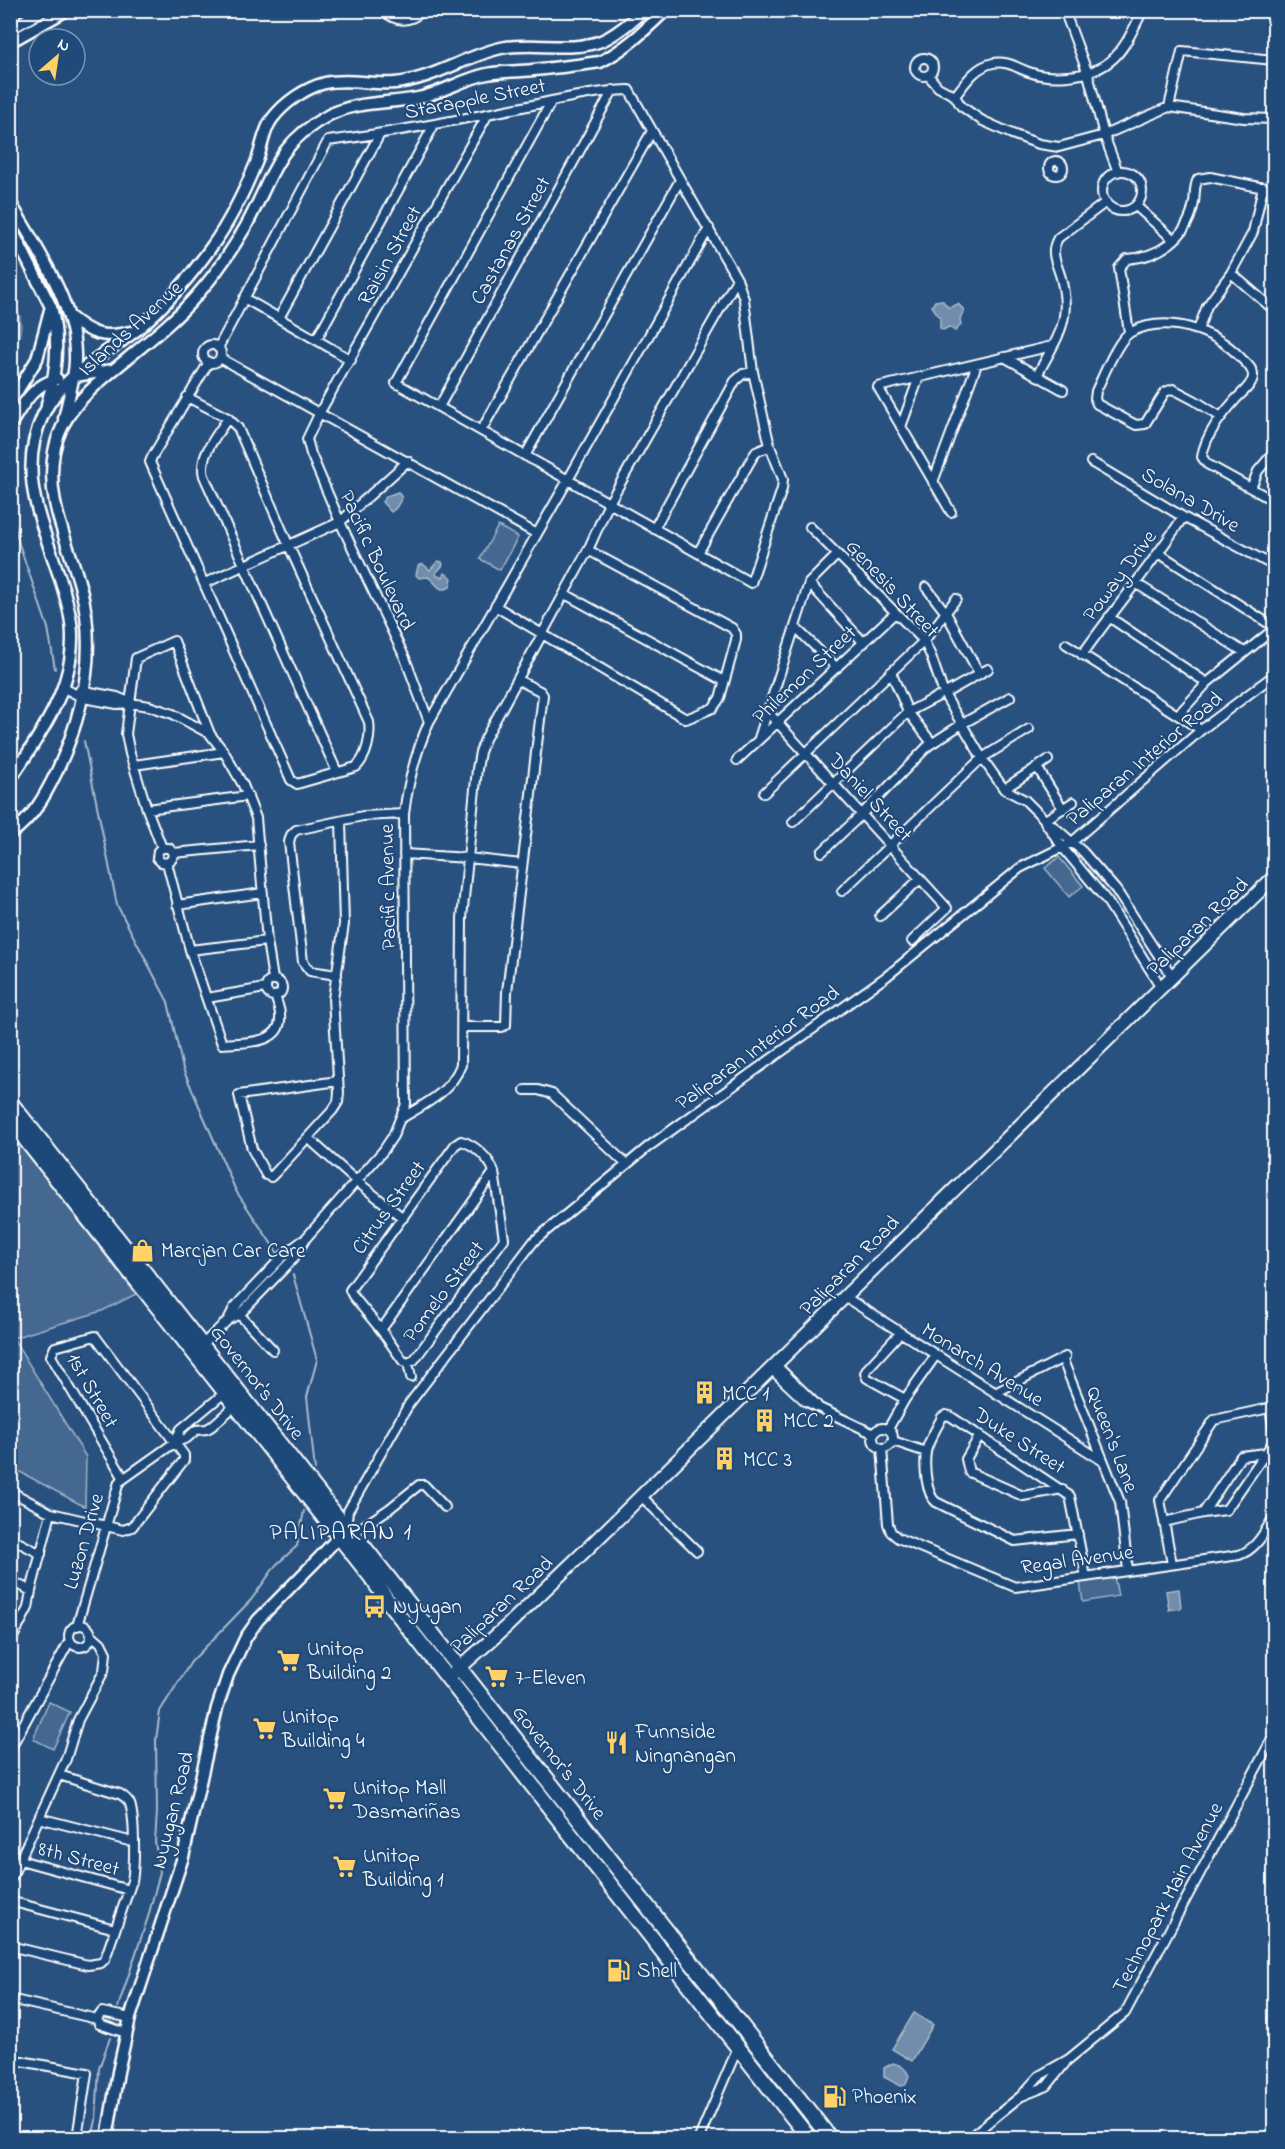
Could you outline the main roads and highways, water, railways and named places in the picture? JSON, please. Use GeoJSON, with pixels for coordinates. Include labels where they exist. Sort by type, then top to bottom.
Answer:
{"type":"FeatureCollection","features":[{"type":"Feature","properties":{"kind":"highway","name":"Governor's Drive"},"geometry":{"type":"LineString","coordinates":[[10,1102],[198,1349]]}},
{"type":"Feature","properties":{"kind":"highway","name":"Governor's Drive"},"geometry":{"type":"LineString","coordinates":[[10,1120],[460,1669],[830,2139]]}},
{"type":"Feature","properties":{"kind":"highway","name":"Governor's Drive"},"geometry":{"type":"LineString","coordinates":[[346,1532],[448,1678],[809,2139]]}},
{"type":"Feature","properties":{"kind":"main road","name":"Paliparan Road"},"geometry":{"type":"LineString","coordinates":[[448,1678],[641,1496],[1275,877]]}},
{"type":"Feature","properties":{"kind":"waterway"},"geometry":{"type":"LineString","coordinates":[[10,309],[14,324],[10,340]]}},
{"type":"Feature","properties":{"kind":"waterway"},"geometry":{"type":"LineString","coordinates":[[10,506],[19,544],[48,628],[55,669]]}},
{"type":"Feature","properties":{"kind":"waterway"},"geometry":{"type":"LineString","coordinates":[[84,741],[117,905],[168,1002],[183,1069],[236,1191],[279,1255]]}},
{"type":"Feature","properties":{"kind":"waterway"},"geometry":{"type":"LineString","coordinates":[[293,1275],[317,1360],[307,1397],[315,1470]]}},
{"type":"Feature","properties":{"kind":"waterway"},"geometry":{"type":"LineString","coordinates":[[118,2007],[148,1917],[160,1872],[155,1842],[156,1740],[160,1711],[191,1662],[251,1600],[276,1565],[297,1546],[304,1511]]}},
{"type":"Feature","properties":{"kind":"waterway"},"geometry":{"type":"LineString","coordinates":[[92,2138],[96,2120],[99,2068],[110,2038]]}},
{"type":"Feature","properties":{"kind":"place","name":"Marcjan Car Care"},"geometry":{"type":"Point","coordinates":[143,1250]}},
{"type":"Feature","properties":{"kind":"place","name":"MCC 1"},"geometry":{"type":"Point","coordinates":[704,1393]}},
{"type":"Feature","properties":{"kind":"place","name":"MCC 2"},"geometry":{"type":"Point","coordinates":[765,1420]}},
{"type":"Feature","properties":{"kind":"place","name":"MCC 3"},"geometry":{"type":"Point","coordinates":[725,1459]}},
{"type":"Feature","properties":{"kind":"place","name":"Nyugan"},"geometry":{"type":"Point","coordinates":[375,1606]}},
{"type":"Feature","properties":{"kind":"place","name":"Unitop Building 2"},"geometry":{"type":"Point","coordinates":[289,1660]}},
{"type":"Feature","properties":{"kind":"place","name":"7-Eleven"},"geometry":{"type":"Point","coordinates":[497,1677]}},
{"type":"Feature","properties":{"kind":"place","name":"Unitop Building 4"},"geometry":{"type":"Point","coordinates":[264,1728]}},
{"type":"Feature","properties":{"kind":"place","name":"Funnside Ningnangan"},"geometry":{"type":"Point","coordinates":[617,1743]}},
{"type":"Feature","properties":{"kind":"place","name":"Unitop Mall Dasmariñas"},"geometry":{"type":"Point","coordinates":[335,1799]}},
{"type":"Feature","properties":{"kind":"place","name":"Unitop Building 1"},"geometry":{"type":"Point","coordinates":[345,1867]}},
{"type":"Feature","properties":{"kind":"place","name":"Shell"},"geometry":{"type":"Point","coordinates":[619,1970]}},
{"type":"Feature","properties":{"kind":"place","name":"Phoenix"},"geometry":{"type":"Point","coordinates":[834,2096]}},
{"type":"Feature","properties":{"kind":"district","name":"PALIPARAN 1"},"geometry":{"type":"Point","coordinates":[341,1531]}}]}
